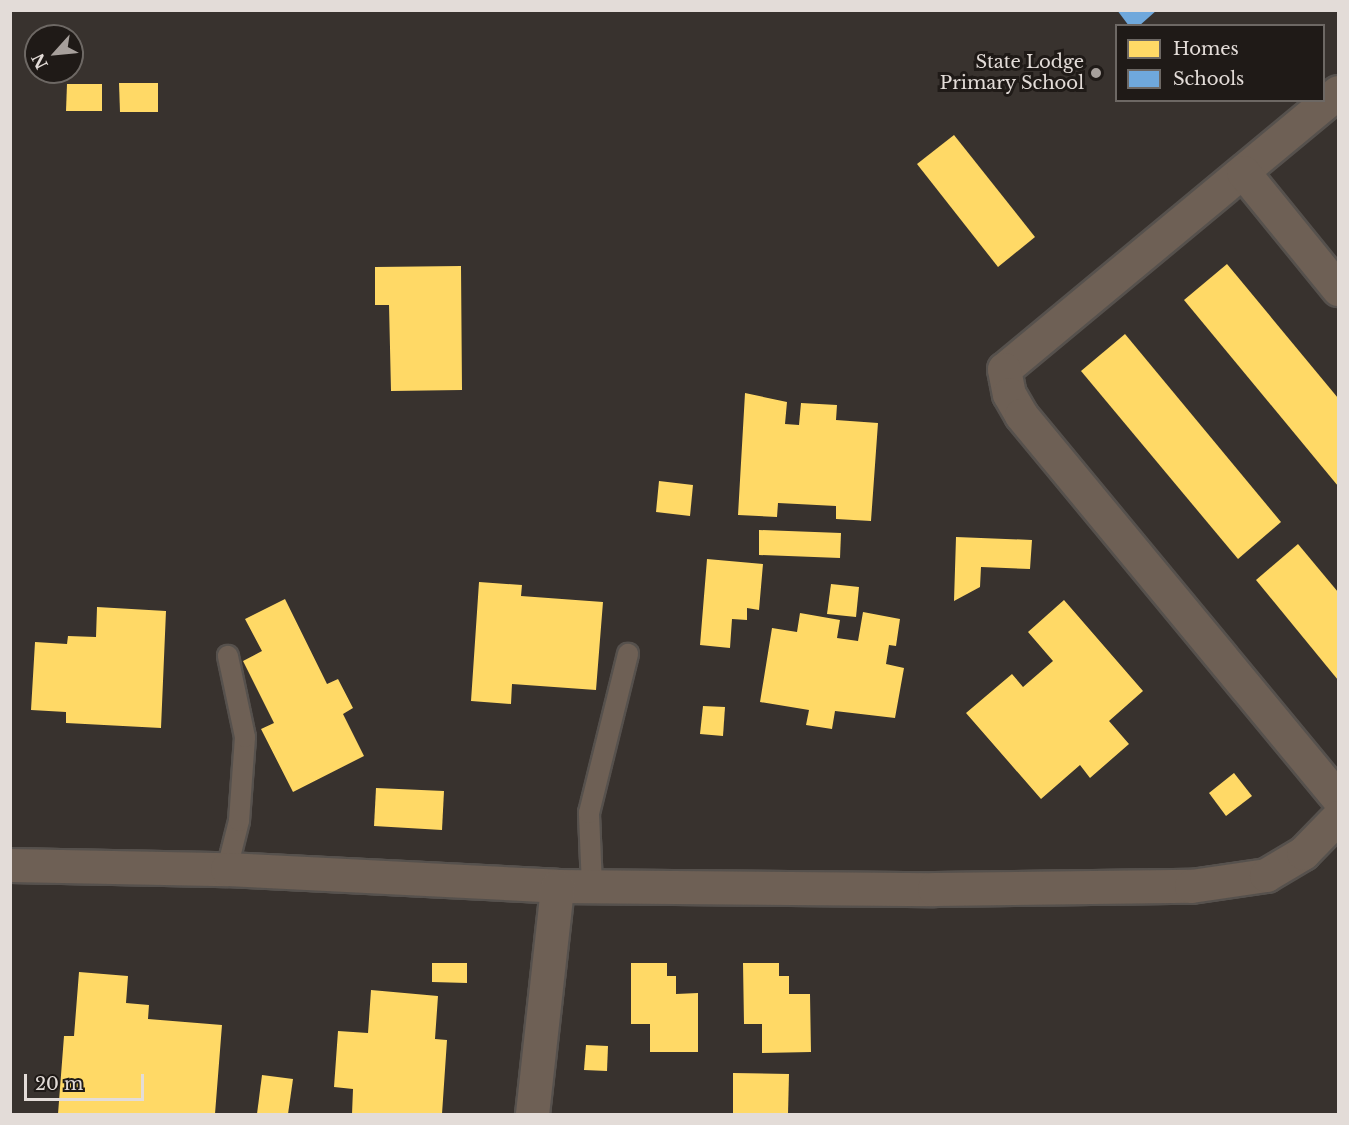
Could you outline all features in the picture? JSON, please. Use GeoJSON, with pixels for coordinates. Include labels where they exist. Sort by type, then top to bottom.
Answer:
{"type":"FeatureCollection","features":[{"type":"Feature","properties":{"kind":"street"},"geometry":{"type":"LineString","coordinates":[[1338,92],[1004,369],[1009,394],[1021,415],[1338,798]]}},
{"type":"Feature","properties":{"kind":"street"},"geometry":{"type":"LineString","coordinates":[[1243,172],[1338,289]]}},
{"type":"Feature","properties":{"kind":"street"},"geometry":{"type":"LineString","coordinates":[[10,865],[227,869],[557,886],[934,890],[1191,886],[1266,874],[1303,853],[1338,817]]}},
{"type":"Feature","properties":{"kind":"street"},"geometry":{"type":"LineString","coordinates":[[532,1114],[557,886]]}},
{"type":"Feature","properties":{"kind":"lane"},"geometry":{"type":"LineString","coordinates":[[592,886],[590,813],[628,654]]}},
{"type":"Feature","properties":{"kind":"lane"},"geometry":{"type":"LineString","coordinates":[[227,869],[239,822],[246,737],[228,656]]}},
{"type":"Feature","properties":{"kind":"building: Homes"},"geometry":{"type":"Polygon","coordinates":[[[119,83],[158,83],[158,112],[120,112],[119,83]]]}},
{"type":"Feature","properties":{"kind":"building: Homes"},"geometry":{"type":"Polygon","coordinates":[[[67,84],[102,84],[102,111],[66,111],[67,84]]]}},
{"type":"Feature","properties":{"kind":"building: Homes"},"geometry":{"type":"Polygon","coordinates":[[[954,135],[1035,237],[998,267],[917,164],[954,135]]]}},
{"type":"Feature","properties":{"kind":"building: Homes"},"geometry":{"type":"Polygon","coordinates":[[[1227,264],[1338,398],[1338,486],[1184,300],[1227,264]]]}},
{"type":"Feature","properties":{"kind":"building: Homes"},"geometry":{"type":"Polygon","coordinates":[[[461,266],[462,390],[391,391],[389,305],[375,305],[375,267],[461,266]]]}},
{"type":"Feature","properties":{"kind":"building: Homes"},"geometry":{"type":"Polygon","coordinates":[[[1125,334],[1281,522],[1238,559],[1081,371],[1125,334]]]}},
{"type":"Feature","properties":{"kind":"building: Homes"},"geometry":{"type":"Polygon","coordinates":[[[745,393],[787,402],[785,424],[799,425],[801,403],[837,405],[836,420],[878,423],[871,521],[836,519],[836,506],[778,503],[777,517],[738,515],[745,393]]]}},
{"type":"Feature","properties":{"kind":"building: Homes"},"geometry":{"type":"Polygon","coordinates":[[[659,481],[693,485],[690,516],[656,512],[659,481]]]}},
{"type":"Feature","properties":{"kind":"building: Homes"},"geometry":{"type":"Polygon","coordinates":[[[759,530],[841,533],[840,558],[759,555],[759,530]]]}},
{"type":"Feature","properties":{"kind":"building: Homes"},"geometry":{"type":"Polygon","coordinates":[[[956,537],[1032,540],[1030,569],[981,567],[980,587],[954,601],[956,537]]]}},
{"type":"Feature","properties":{"kind":"building: Homes"},"geometry":{"type":"Polygon","coordinates":[[[1298,544],[1338,592],[1338,680],[1256,580],[1298,544]]]}},
{"type":"Feature","properties":{"kind":"building: Homes"},"geometry":{"type":"Polygon","coordinates":[[[707,559],[763,564],[759,610],[747,608],[747,620],[732,619],[730,648],[700,645],[707,559]]]}},
{"type":"Feature","properties":{"kind":"building: Homes"},"geometry":{"type":"Polygon","coordinates":[[[479,582],[522,585],[521,596],[603,602],[596,690],[512,684],[511,704],[471,701],[479,582]]]}},
{"type":"Feature","properties":{"kind":"building: Homes"},"geometry":{"type":"Polygon","coordinates":[[[831,584],[859,587],[856,617],[827,614],[831,584]]]}},
{"type":"Feature","properties":{"kind":"building: Homes"},"geometry":{"type":"Polygon","coordinates":[[[285,599],[327,684],[338,679],[353,708],[343,714],[364,756],[293,792],[261,729],[274,723],[243,661],[262,651],[245,619],[285,599]]]}},
{"type":"Feature","properties":{"kind":"building: Homes"},"geometry":{"type":"Polygon","coordinates":[[[1064,600],[1143,691],[1109,721],[1129,744],[1090,778],[1080,765],[1041,799],[966,713],[1012,674],[1023,687],[1053,661],[1028,632],[1064,600]]]}},
{"type":"Feature","properties":{"kind":"building: Homes"},"geometry":{"type":"Polygon","coordinates":[[[97,607],[166,611],[161,728],[66,723],[66,712],[31,710],[35,642],[67,644],[68,636],[96,637],[97,607]]]}},
{"type":"Feature","properties":{"kind":"building: Homes"},"geometry":{"type":"Polygon","coordinates":[[[863,612],[900,619],[896,646],[889,645],[886,664],[904,668],[895,718],[835,711],[832,729],[806,725],[809,710],[760,702],[772,628],[797,632],[800,613],[840,620],[837,638],[858,641],[863,612]]]}},
{"type":"Feature","properties":{"kind":"building: Homes"},"geometry":{"type":"Polygon","coordinates":[[[703,706],[725,707],[723,736],[700,734],[703,706]]]}},
{"type":"Feature","properties":{"kind":"building: Homes"},"geometry":{"type":"Polygon","coordinates":[[[1234,773],[1252,796],[1226,816],[1209,793],[1234,773]]]}},
{"type":"Feature","properties":{"kind":"building: Homes"},"geometry":{"type":"Polygon","coordinates":[[[376,788],[444,791],[442,830],[374,826],[376,788]]]}},
{"type":"Feature","properties":{"kind":"building: Homes"},"geometry":{"type":"Polygon","coordinates":[[[432,963],[467,963],[467,983],[432,982],[432,963]]]}},
{"type":"Feature","properties":{"kind":"building: Homes"},"geometry":{"type":"Polygon","coordinates":[[[631,963],[667,963],[667,976],[676,976],[676,994],[698,993],[698,1052],[650,1052],[650,1024],[631,1024],[631,963]]]}},
{"type":"Feature","properties":{"kind":"building: Homes"},"geometry":{"type":"Polygon","coordinates":[[[743,963],[779,963],[779,976],[789,976],[789,994],[810,994],[811,1052],[762,1053],[762,1024],[744,1024],[743,963]]]}},
{"type":"Feature","properties":{"kind":"building: Homes"},"geometry":{"type":"Polygon","coordinates":[[[79,972],[128,976],[126,1003],[149,1005],[148,1019],[222,1025],[215,1114],[58,1114],[64,1036],[74,1036],[79,972]]]}},
{"type":"Feature","properties":{"kind":"building: Homes"},"geometry":{"type":"Polygon","coordinates":[[[371,990],[438,996],[435,1039],[447,1040],[442,1114],[352,1114],[353,1089],[334,1087],[338,1031],[368,1033],[371,990]]]}},
{"type":"Feature","properties":{"kind":"building: Homes"},"geometry":{"type":"Polygon","coordinates":[[[586,1045],[608,1046],[607,1071],[584,1070],[586,1045]]]}},
{"type":"Feature","properties":{"kind":"building: Homes"},"geometry":{"type":"Polygon","coordinates":[[[733,1073],[789,1074],[788,1114],[733,1114],[733,1073]]]}},
{"type":"Feature","properties":{"kind":"building: Homes"},"geometry":{"type":"Polygon","coordinates":[[[262,1075],[293,1079],[288,1114],[257,1114],[262,1075]]]}},
{"type":"Feature","properties":{"kind":"building: Schools"},"geometry":{"type":"Polygon","coordinates":[[[1117,10],[1157,10],[1141,24],[1128,24],[1117,10]]]}},
{"type":"Feature","properties":{"kind":"place","name":"State Lodge Primary School"},"geometry":{"type":"Point","coordinates":[1096,73]}}]}
